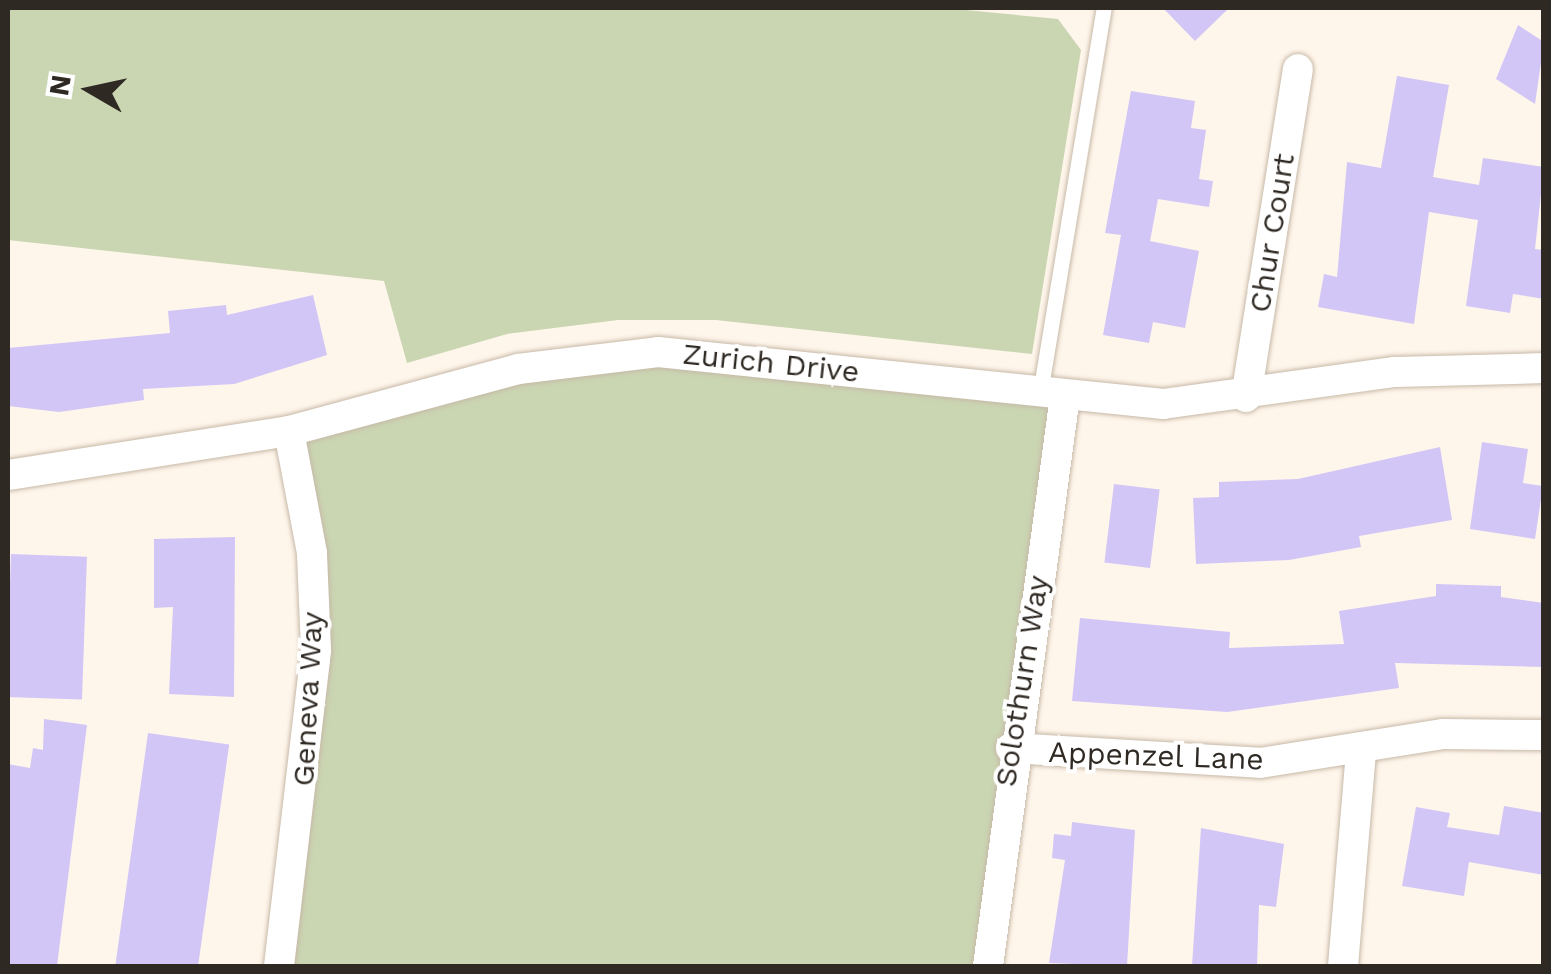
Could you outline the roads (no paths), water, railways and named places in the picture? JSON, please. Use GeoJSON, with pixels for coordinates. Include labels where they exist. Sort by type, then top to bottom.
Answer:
{"type":"FeatureCollection","features":[{"type":"Feature","properties":{"kind":"street","name":"Chur Court"},"geometry":{"type":"LineString","coordinates":[[1246,397],[1298,69]]}},
{"type":"Feature","properties":{"kind":"street","name":"Zurich Drive"},"geometry":{"type":"LineString","coordinates":[[8,476],[289,431],[518,368],[658,352],[1163,404],[1246,397],[1395,372],[1544,368]]}},
{"type":"Feature","properties":{"kind":"street","name":"Solothurn Way"},"geometry":{"type":"LineString","coordinates":[[988,966],[1053,394]]}},
{"type":"Feature","properties":{"kind":"street","name":"Geneva Way"},"geometry":{"type":"LineString","coordinates":[[279,966],[316,650],[312,552],[289,431]]}},
{"type":"Feature","properties":{"kind":"street","name":"Appenzel Lane"},"geometry":{"type":"LineString","coordinates":[[1011,748],[1260,763],[1362,752],[1444,734],[1544,735]]}},
{"type":"Feature","properties":{"kind":"street"},"geometry":{"type":"LineString","coordinates":[[1342,966],[1362,752]]}},
{"type":"Feature","properties":{"kind":"lane"},"geometry":{"type":"LineString","coordinates":[[1053,394],[1104,8]]}}]}
